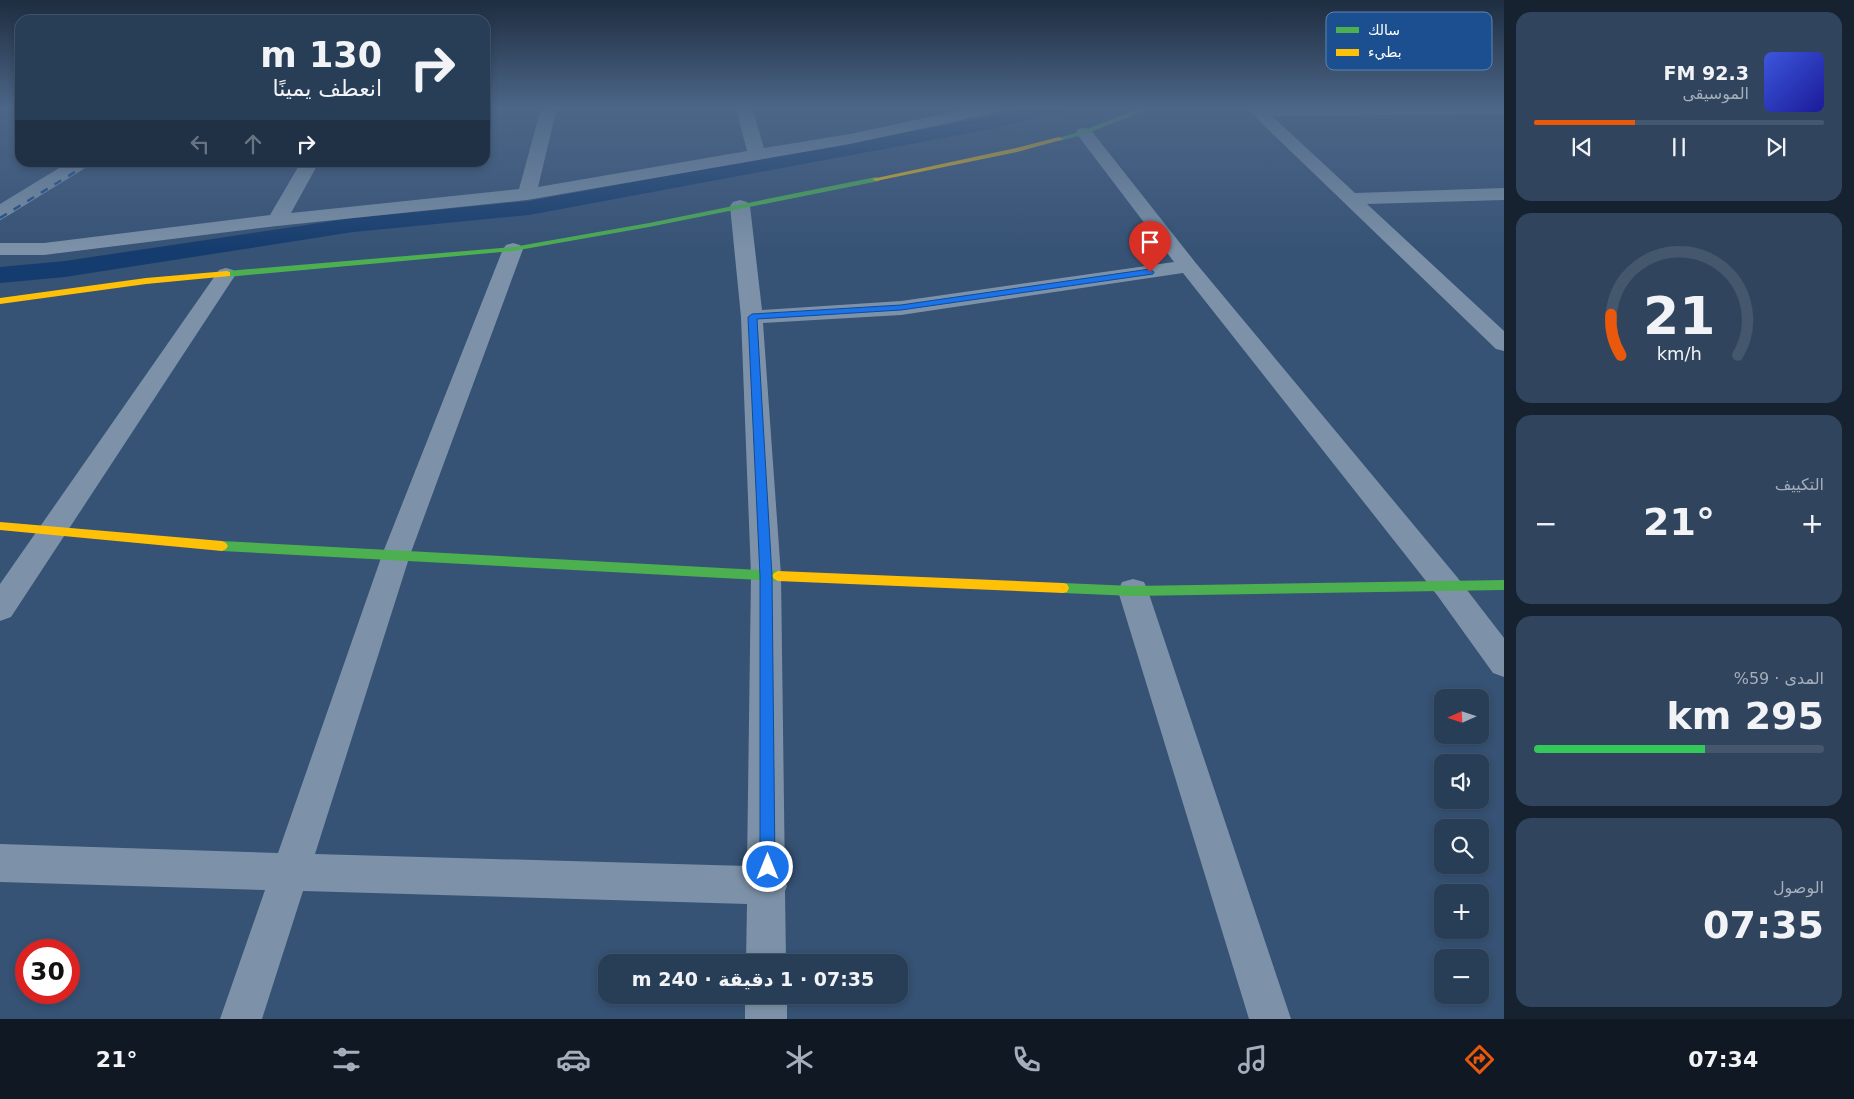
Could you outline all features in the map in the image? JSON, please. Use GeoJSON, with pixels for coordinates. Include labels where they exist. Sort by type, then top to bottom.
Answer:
{"type":"FeatureCollection","features":[{"type":"Feature","properties":{"kind":"street"},"geometry":{"type":"LineString","coordinates":[[527,194],[537,156]]}},
{"type":"Feature","properties":{"kind":"street"},"geometry":{"type":"LineString","coordinates":[[0,250],[44,249],[277,220],[527,194],[754,156]]}},
{"type":"Feature","properties":{"kind":"street"},"geometry":{"type":"LineString","coordinates":[[4,303],[146,281],[513,249],[649,225],[990,156]]}},
{"type":"Feature","properties":{"kind":"street"},"geometry":{"type":"LineString","coordinates":[[1102,156],[1188,266],[1447,586],[1504,663]]}},
{"type":"Feature","properties":{"kind":"street"},"geometry":{"type":"LineString","coordinates":[[1304,156],[1504,344]]}},
{"type":"Feature","properties":{"kind":"street"},"geometry":{"type":"LineString","coordinates":[[0,212],[74,167]]}},
{"type":"Feature","properties":{"kind":"street"},"geometry":{"type":"LineString","coordinates":[[277,220],[307,167]]}},
{"type":"Feature","properties":{"kind":"street"},"geometry":{"type":"LineString","coordinates":[[1350,199],[1504,194]]}},
{"type":"Feature","properties":{"kind":"street"},"geometry":{"type":"LineString","coordinates":[[740,206],[752,317],[766,576],[768,886],[766,954]]}},
{"type":"Feature","properties":{"kind":"street"},"geometry":{"type":"LineString","coordinates":[[241,1019],[396,555],[513,249]]}},
{"type":"Feature","properties":{"kind":"street"},"geometry":{"type":"LineString","coordinates":[[752,317],[901,308],[1188,266]]}},
{"type":"Feature","properties":{"kind":"street"},"geometry":{"type":"LineString","coordinates":[[0,608],[226,274]]}},
{"type":"Feature","properties":{"kind":"street"},"geometry":{"type":"LineString","coordinates":[[0,526],[259,549],[857,581],[1133,591],[1504,585]]}},
{"type":"Feature","properties":{"kind":"street"},"geometry":{"type":"LineString","coordinates":[[1133,591],[1270,1019]]}},
{"type":"Feature","properties":{"kind":"street"},"geometry":{"type":"LineString","coordinates":[[0,864],[768,886]]}},
{"type":"Feature","properties":{"kind":"street"},"geometry":{"type":"LineString","coordinates":[[766,1004],[766,1019]]}},
{"type":"Feature","properties":{"kind":"waterway"},"geometry":{"type":"LineString","coordinates":[[0,275],[65,269],[353,225],[529,208],[814,156]]}},
{"type":"Feature","properties":{"kind":"railway"},"geometry":{"type":"LineString","coordinates":[[0,218],[83,167]]}},
{"type":"Feature","properties":{"kind":"traffic: fast"},"geometry":{"type":"LineString","coordinates":[[227,274],[513,249],[649,225],[876,179]]}},
{"type":"Feature","properties":{"kind":"traffic: fast"},"geometry":{"type":"LineString","coordinates":[[222,546],[778,576]]}},
{"type":"Feature","properties":{"kind":"traffic: fast"},"geometry":{"type":"LineString","coordinates":[[1063,588],[1133,591],[1504,585]]}},
{"type":"Feature","properties":{"kind":"traffic: slow"},"geometry":{"type":"LineString","coordinates":[[876,179],[990,156]]}},
{"type":"Feature","properties":{"kind":"traffic: slow"},"geometry":{"type":"LineString","coordinates":[[0,301],[146,281],[227,274]]}},
{"type":"Feature","properties":{"kind":"traffic: slow"},"geometry":{"type":"LineString","coordinates":[[0,526],[222,546]]}},
{"type":"Feature","properties":{"kind":"traffic: slow"},"geometry":{"type":"LineString","coordinates":[[778,576],[1063,588]]}},
{"type":"Feature","properties":{"kind":"route"},"geometry":{"type":"LineString","coordinates":[[768,867],[766,576],[752,317],[901,308],[1150,272]]}}]}
